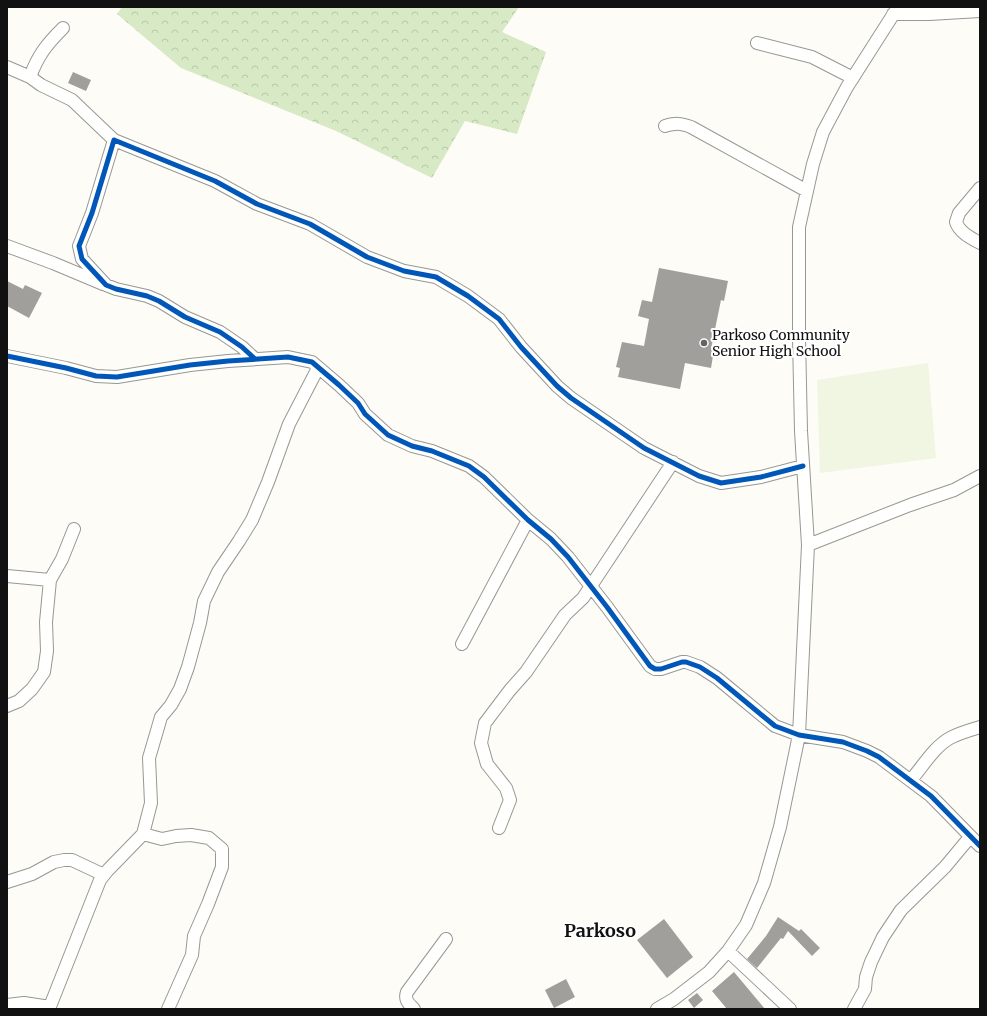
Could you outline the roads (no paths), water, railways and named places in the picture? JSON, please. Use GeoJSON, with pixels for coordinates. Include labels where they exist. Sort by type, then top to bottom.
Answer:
{"type":"FeatureCollection","features":[{"type":"Feature","properties":{"kind":"street"},"geometry":{"type":"LineString","coordinates":[[657,1009],[674,999],[703,977],[728,951],[746,925],[764,883],[780,827],[799,735],[808,546],[803,466],[798,243],[799,227],[813,164],[823,132],[853,78],[896,10],[929,14],[980,11]]}},
{"type":"Feature","properties":{"kind":"street"},"geometry":{"type":"LineString","coordinates":[[30,77],[35,62],[46,45],[63,28]]}},
{"type":"Feature","properties":{"kind":"street"},"geometry":{"type":"LineString","coordinates":[[757,43],[812,56],[853,78]]}},
{"type":"Feature","properties":{"kind":"street"},"geometry":{"type":"LineString","coordinates":[[7,67],[30,77],[41,85],[72,100],[114,140],[215,181],[257,204],[310,224],[367,257],[404,271],[436,277],[468,296],[499,319],[521,347],[557,386],[571,398],[644,448],[699,476],[721,483],[762,477],[803,466]]}},
{"type":"Feature","properties":{"kind":"street"},"geometry":{"type":"LineString","coordinates":[[665,126],[676,123],[691,127],[807,191]]}},
{"type":"Feature","properties":{"kind":"street"},"geometry":{"type":"LineString","coordinates":[[106,285],[82,259],[79,246],[92,213],[114,140]]}},
{"type":"Feature","properties":{"kind":"street"},"geometry":{"type":"LineString","coordinates":[[980,188],[959,213],[956,222],[963,232],[980,243]]}},
{"type":"Feature","properties":{"kind":"street"},"geometry":{"type":"LineString","coordinates":[[7,246],[116,289],[147,296],[159,301],[185,317],[220,332],[242,347],[255,359]]}},
{"type":"Feature","properties":{"kind":"street"},"geometry":{"type":"LineString","coordinates":[[7,356],[66,368],[96,376],[117,377],[190,365],[255,359],[288,357],[312,362],[339,384],[358,403],[365,414],[388,434],[412,446],[432,451],[469,466],[484,477],[559,548],[592,586],[650,666],[661,670],[682,662],[686,662],[700,667],[717,678],[772,725],[799,735],[843,742],[879,757],[931,796],[980,846]]}},
{"type":"Feature","properties":{"kind":"street"},"geometry":{"type":"LineString","coordinates":[[7,1006],[24,1003],[49,1008],[100,880],[144,834],[151,803],[149,758],[161,717],[174,700],[180,689],[188,667],[200,623],[204,601],[218,572],[252,520],[268,482],[289,424],[318,368]]}},
{"type":"Feature","properties":{"kind":"street"},"geometry":{"type":"LineString","coordinates":[[499,828],[510,800],[506,788],[487,764],[481,743],[485,723],[526,672],[565,616],[583,598],[592,586],[673,462]]}},
{"type":"Feature","properties":{"kind":"street"},"geometry":{"type":"LineString","coordinates":[[808,546],[910,505],[954,490],[980,476]]}},
{"type":"Feature","properties":{"kind":"street"},"geometry":{"type":"LineString","coordinates":[[462,644],[528,520]]}},
{"type":"Feature","properties":{"kind":"street"},"geometry":{"type":"LineString","coordinates":[[7,706],[19,701],[32,690],[44,672],[47,651],[46,622],[50,580],[62,559],[74,529]]}},
{"type":"Feature","properties":{"kind":"street"},"geometry":{"type":"LineString","coordinates":[[7,576],[50,580]]}},
{"type":"Feature","properties":{"kind":"street"},"geometry":{"type":"LineString","coordinates":[[911,780],[933,753],[949,738],[980,727]]}},
{"type":"Feature","properties":{"kind":"street"},"geometry":{"type":"LineString","coordinates":[[144,834],[162,839],[191,835],[209,838],[222,849],[222,867],[194,936],[192,954],[168,1009]]}},
{"type":"Feature","properties":{"kind":"street"},"geometry":{"type":"LineString","coordinates":[[854,1009],[865,989],[866,977],[871,962],[883,937],[901,910],[945,867],[970,837]]}},
{"type":"Feature","properties":{"kind":"street"},"geometry":{"type":"LineString","coordinates":[[7,882],[32,874],[54,862],[64,860],[72,860],[104,875]]}},
{"type":"Feature","properties":{"kind":"street"},"geometry":{"type":"LineString","coordinates":[[414,1009],[407,1001],[407,992],[446,939]]}},
{"type":"Feature","properties":{"kind":"street"},"geometry":{"type":"LineString","coordinates":[[728,951],[790,1009]]}},
{"type":"Feature","properties":{"kind":"place","name":"Parkoso Community Senior High School"},"geometry":{"type":"Point","coordinates":[704,343]}},
{"type":"Feature","properties":{"kind":"district","name":"Parkoso"},"geometry":{"type":"Point","coordinates":[600,930]}}]}
